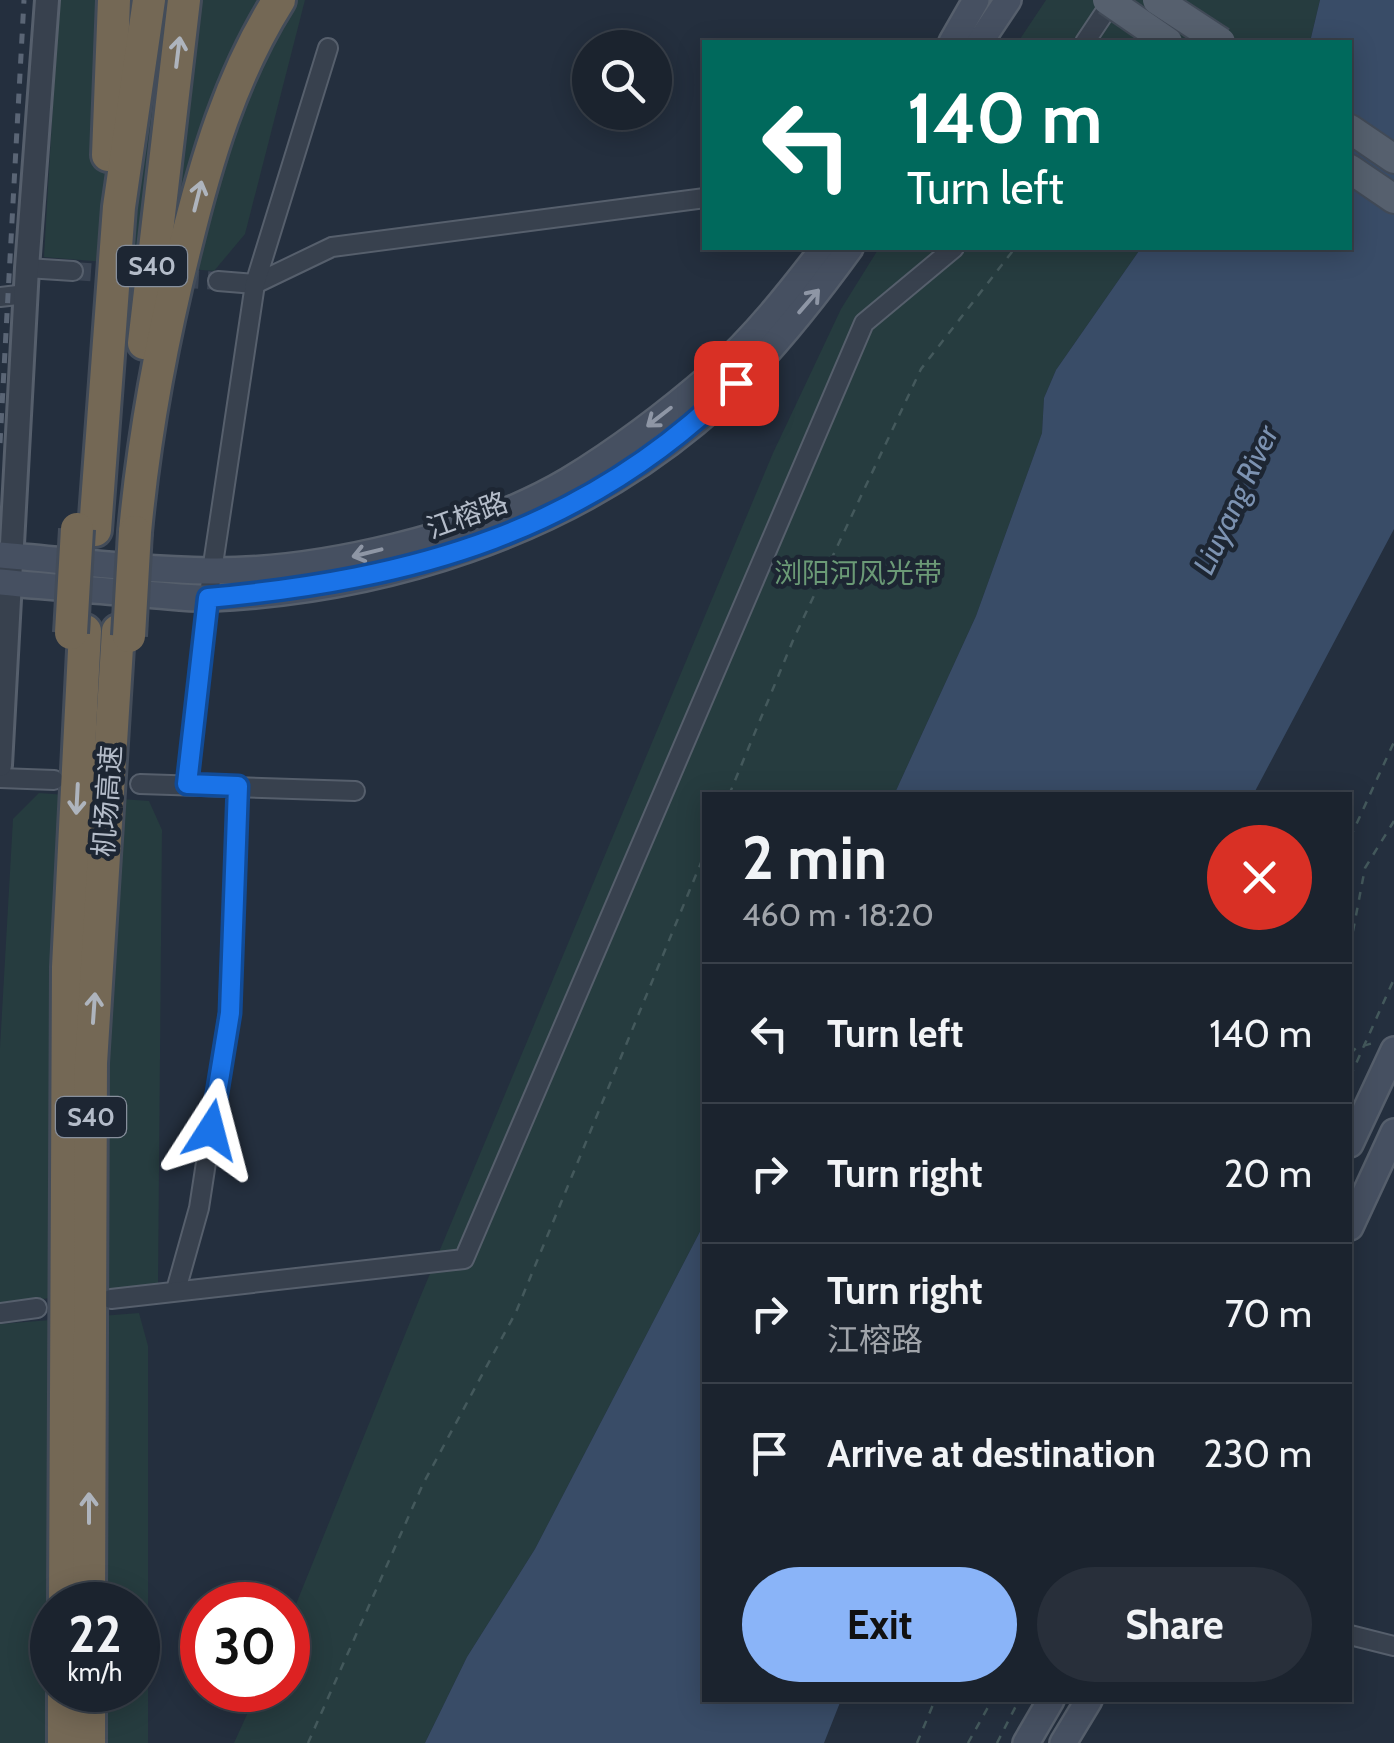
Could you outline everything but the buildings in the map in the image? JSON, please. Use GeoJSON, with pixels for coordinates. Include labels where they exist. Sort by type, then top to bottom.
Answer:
{"type":"FeatureCollection","features":[{"type":"Feature","properties":{"kind":"highway"},"geometry":{"type":"LineString","coordinates":[[107,531],[104,250],[114,0]]}},
{"type":"Feature","properties":{"kind":"highway","name":"机场高速"},"geometry":{"type":"LineString","coordinates":[[65,1582],[68,967],[79,754],[78,632],[107,531],[184,0]]}},
{"type":"Feature","properties":{"kind":"highway"},"geometry":{"type":"LineString","coordinates":[[107,531],[144,438],[162,343],[209,150],[255,38],[280,0]]}},
{"type":"Feature","properties":{"kind":"highway","name":"机场高速"},"geometry":{"type":"LineString","coordinates":[[89,1582],[91,1064],[124,633],[107,531],[119,207],[147,6]]}},
{"type":"Feature","properties":{"kind":"highway"},"geometry":{"type":"LineString","coordinates":[[64,1712],[64,1743]]}},
{"type":"Feature","properties":{"kind":"highway"},"geometry":{"type":"LineString","coordinates":[[89,1712],[89,1743]]}},
{"type":"Feature","properties":{"kind":"main road"},"geometry":{"type":"LineString","coordinates":[[953,40],[976,0]]}},
{"type":"Feature","properties":{"kind":"main road"},"geometry":{"type":"LineString","coordinates":[[981,40],[1008,0]]}},
{"type":"Feature","properties":{"kind":"main road"},"geometry":{"type":"LineString","coordinates":[[1110,0],[1165,40]]}},
{"type":"Feature","properties":{"kind":"main road"},"geometry":{"type":"LineString","coordinates":[[1157,0],[1218,40]]}},
{"type":"Feature","properties":{"kind":"main road"},"geometry":{"type":"LineString","coordinates":[[1352,130],[1394,160]]}},
{"type":"Feature","properties":{"kind":"main road"},"geometry":{"type":"LineString","coordinates":[[1352,170],[1394,199]]}},
{"type":"Feature","properties":{"kind":"main road","name":"江榕路"},"geometry":{"type":"LineString","coordinates":[[6,556],[212,571],[337,560],[408,543],[496,514],[565,482],[614,451],[716,371],[822,250]]}},
{"type":"Feature","properties":{"kind":"main road","name":"江榕路"},"geometry":{"type":"LineString","coordinates":[[5,582],[208,598],[298,590],[376,576],[496,540],[564,508],[632,469],[696,423],[820,290],[849,250]]}},
{"type":"Feature","properties":{"kind":"main road"},"geometry":{"type":"LineString","coordinates":[[1352,1139],[1386,1046]]}},
{"type":"Feature","properties":{"kind":"main road"},"geometry":{"type":"LineString","coordinates":[[1352,1223],[1394,1132]]}},
{"type":"Feature","properties":{"kind":"main road"},"geometry":{"type":"LineString","coordinates":[[1026,1743],[1051,1702]]}},
{"type":"Feature","properties":{"kind":"main road"},"geometry":{"type":"LineString","coordinates":[[1063,1743],[1087,1702]]}},
{"type":"Feature","properties":{"kind":"street"},"geometry":{"type":"LineString","coordinates":[[0,766],[6,556],[47,0]]}},
{"type":"Feature","properties":{"kind":"street"},"geometry":{"type":"LineString","coordinates":[[1086,40],[1110,0]]}},
{"type":"Feature","properties":{"kind":"street"},"geometry":{"type":"LineString","coordinates":[[187,784],[208,598],[255,284],[328,48]]}},
{"type":"Feature","properties":{"kind":"street"},"geometry":{"type":"LineString","coordinates":[[218,282],[255,284],[332,247],[702,198]]}},
{"type":"Feature","properties":{"kind":"street"},"geometry":{"type":"LineString","coordinates":[[111,1299],[464,1259],[864,324],[952,250]]}},
{"type":"Feature","properties":{"kind":"street"},"geometry":{"type":"LineString","coordinates":[[27,268],[72,271]]}},
{"type":"Feature","properties":{"kind":"street"},"geometry":{"type":"LineString","coordinates":[[0,297],[26,294]]}},
{"type":"Feature","properties":{"kind":"street"},"geometry":{"type":"LineString","coordinates":[[0,778],[54,780]]}},
{"type":"Feature","properties":{"kind":"street"},"geometry":{"type":"LineString","coordinates":[[140,784],[355,791]]}},
{"type":"Feature","properties":{"kind":"street"},"geometry":{"type":"LineString","coordinates":[[176,1290],[199,1208],[230,1013],[238,786]]}},
{"type":"Feature","properties":{"kind":"street"},"geometry":{"type":"LineString","coordinates":[[0,1313],[37,1308]]}},
{"type":"Feature","properties":{"kind":"street"},"geometry":{"type":"LineString","coordinates":[[1352,1636],[1394,1646]]}},
{"type":"Feature","properties":{"kind":"path"},"geometry":{"type":"LineString","coordinates":[[730,792],[794,638],[921,369],[1013,250]]}},
{"type":"Feature","properties":{"kind":"path"},"geometry":{"type":"LineString","coordinates":[[1352,834],[1394,742]]}},
{"type":"Feature","properties":{"kind":"path"},"geometry":{"type":"LineString","coordinates":[[1383,765],[1394,764]]}},
{"type":"Feature","properties":{"kind":"path"},"geometry":{"type":"LineString","coordinates":[[1352,937],[1366,868],[1394,821]]}},
{"type":"Feature","properties":{"kind":"path"},"geometry":{"type":"LineString","coordinates":[[308,1743],[422,1484],[516,1312],[702,860]]}},
{"type":"Feature","properties":{"kind":"path"},"geometry":{"type":"LineString","coordinates":[[1352,1073],[1394,979]]}},
{"type":"Feature","properties":{"kind":"path"},"geometry":{"type":"LineString","coordinates":[[1352,1053],[1364,1046],[1386,1046]]}},
{"type":"Feature","properties":{"kind":"path"},"geometry":{"type":"LineString","coordinates":[[917,1743],[934,1702]]}},
{"type":"Feature","properties":{"kind":"path"},"geometry":{"type":"LineString","coordinates":[[968,1743],[991,1702]]}},
{"type":"Feature","properties":{"kind":"path"},"geometry":{"type":"LineString","coordinates":[[997,1743],[1019,1702]]}},
{"type":"Feature","properties":{"kind":"green space"},"geometry":{"type":"Polygon","coordinates":[[[59,0],[305,0],[245,234],[214,271],[44,257],[59,0]]]}},
{"type":"Feature","properties":{"kind":"green space"},"geometry":{"type":"Polygon","coordinates":[[[1046,0],[1320,0],[1310,40],[1019,40],[1046,0]]]}},
{"type":"Feature","properties":{"kind":"green space","name":"浏阳河风光带"},"geometry":{"type":"Polygon","coordinates":[[[878,250],[1140,250],[1056,370],[1044,398],[1042,433],[976,616],[895,792],[702,792],[702,1228],[535,1549],[467,1657],[425,1743],[234,1743],[248,1712],[310,1712],[310,1582],[305,1582],[773,453],[841,309],[878,250]]]}},
{"type":"Feature","properties":{"kind":"green space"},"geometry":{"type":"Polygon","coordinates":[[[39,793],[149,801],[162,830],[158,1283],[0,1305],[0,1048],[13,819],[39,793]]]}},
{"type":"Feature","properties":{"kind":"green space"},"geometry":{"type":"Polygon","coordinates":[[[139,1313],[148,1346],[148,1582],[30,1582],[30,1712],[148,1712],[148,1743],[0,1743],[0,1324],[139,1313]]]}},
{"type":"Feature","properties":{"kind":"water","name":"Liuyang River"},"geometry":{"type":"Polygon","coordinates":[[[1320,0],[1394,0],[1394,529],[1255,792],[895,792],[976,616],[1042,433],[1044,398],[1056,370],[1140,250],[1352,250],[1352,40],[1310,40],[1320,0]]]}},
{"type":"Feature","properties":{"kind":"water"},"geometry":{"type":"Polygon","coordinates":[[[702,1228],[702,1702],[840,1702],[824,1743],[425,1743],[467,1657],[535,1549],[702,1228]]]}},
{"type":"Feature","properties":{"kind":"tunnel"},"geometry":{"type":"LineString","coordinates":[[73,271],[218,281]]}},
{"type":"Feature","properties":{"kind":"railway"},"geometry":{"type":"LineString","coordinates":[[0,443],[24,0]]}},
{"type":"Feature","properties":{"kind":"route"},"geometry":{"type":"LineString","coordinates":[[211,1130],[230,1013],[238,786],[187,784],[208,598],[298,590],[376,576],[496,540],[564,508],[632,469],[696,423],[736,383]]}}]}
